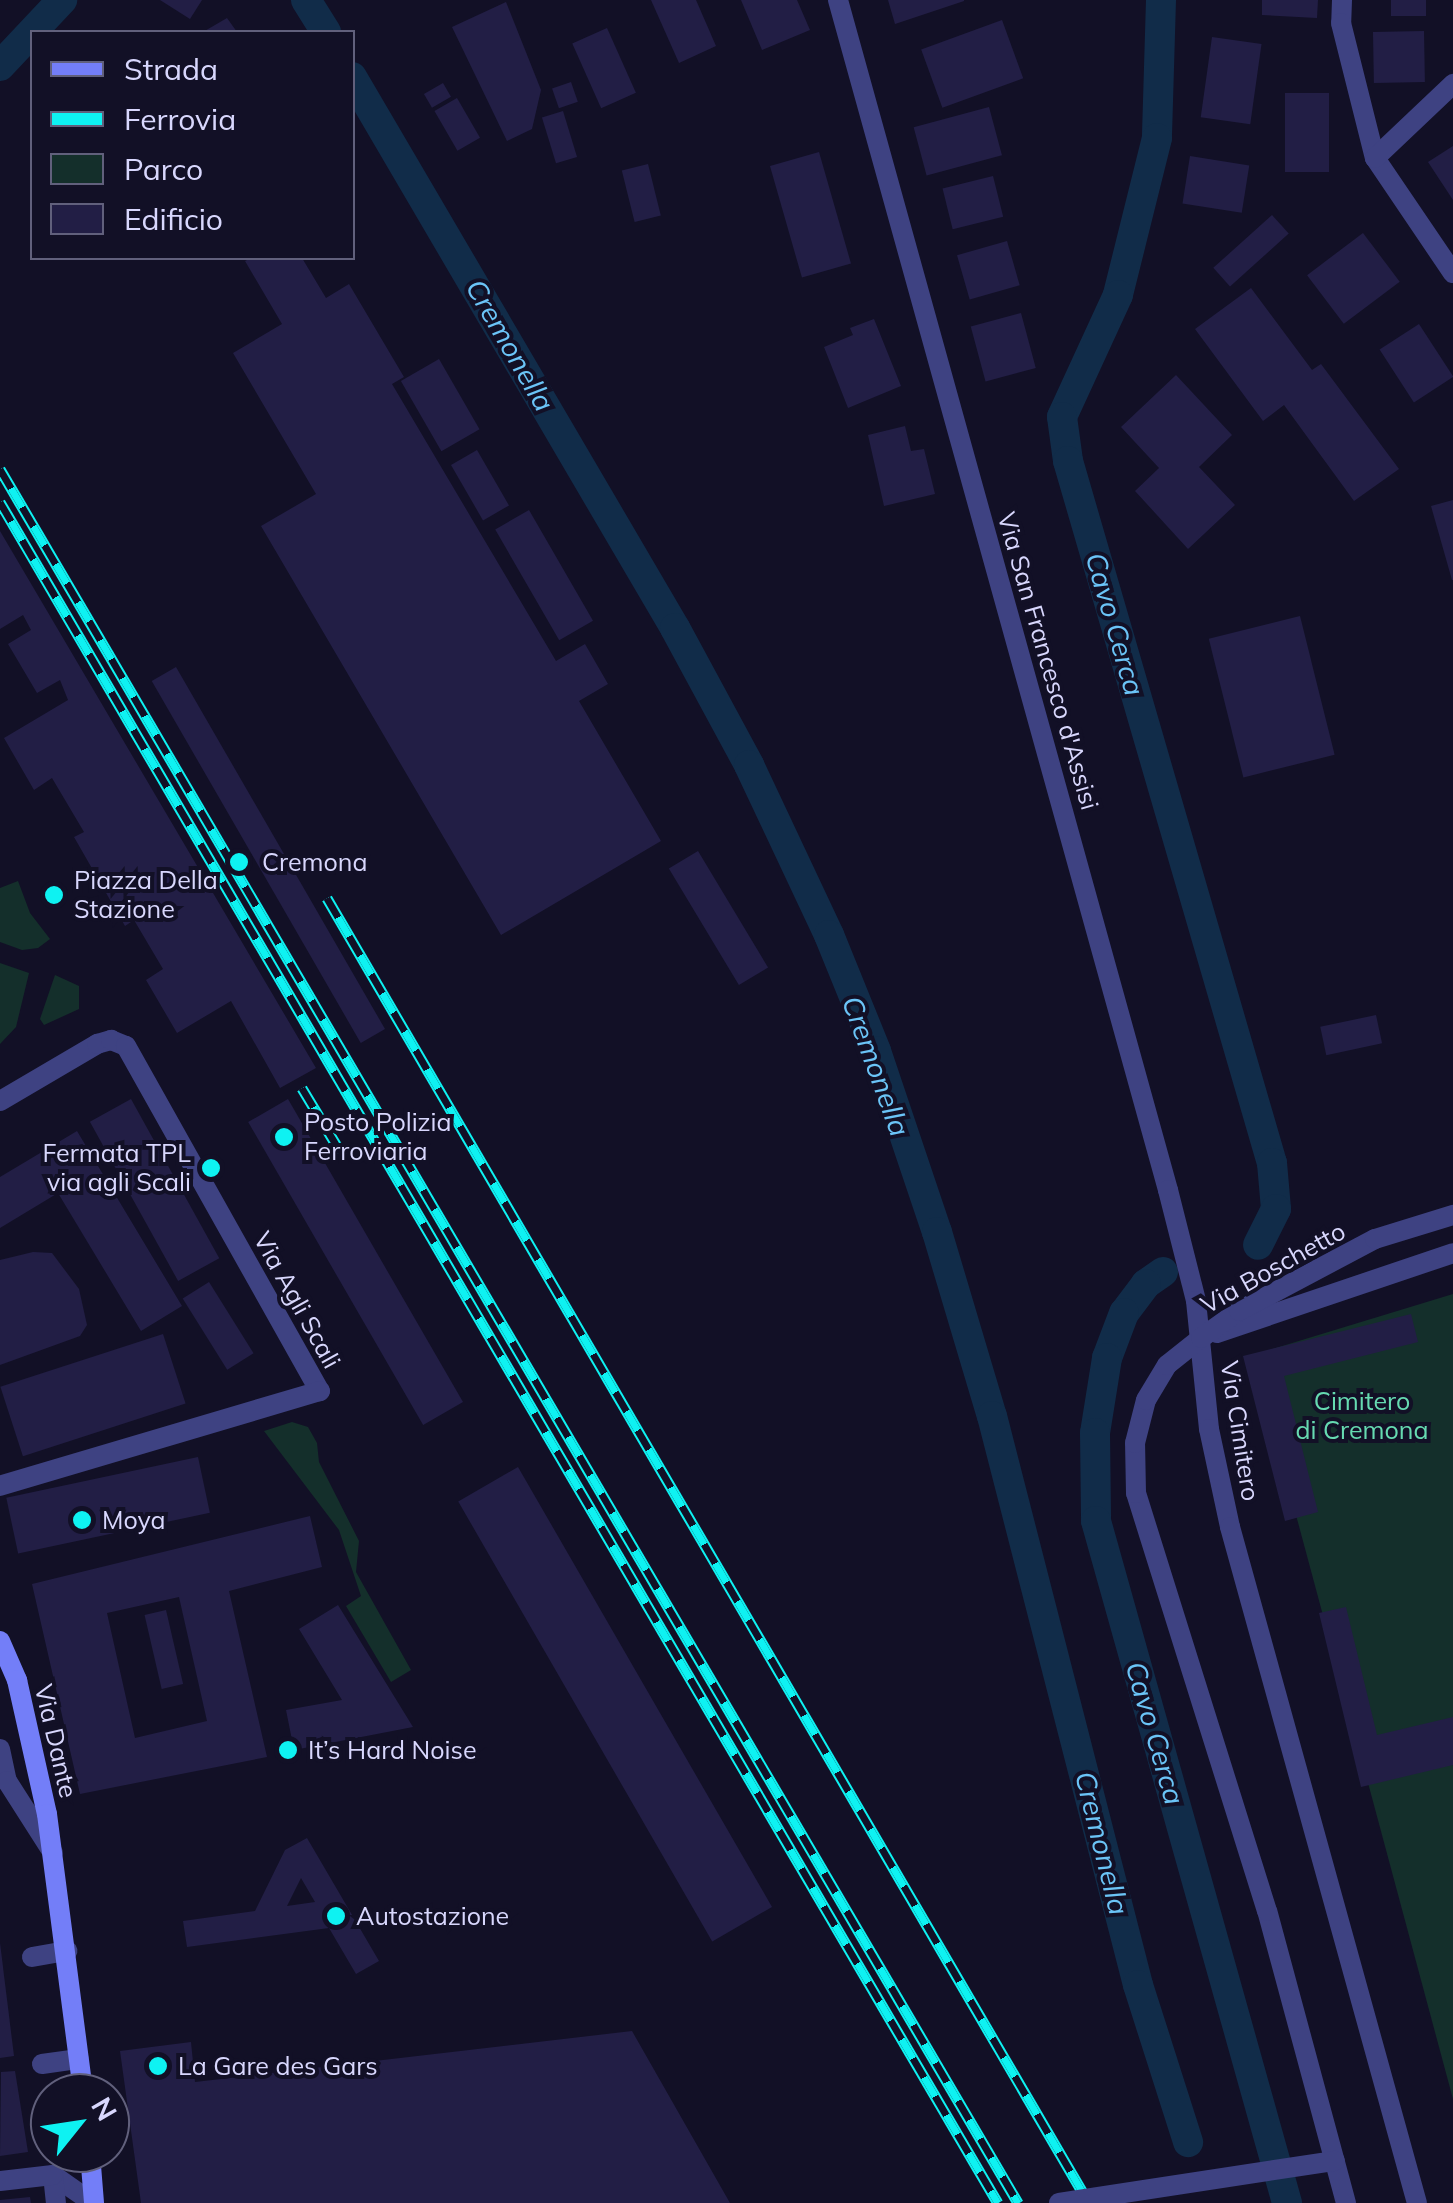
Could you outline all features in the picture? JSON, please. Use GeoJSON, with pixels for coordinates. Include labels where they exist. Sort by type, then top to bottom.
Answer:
{"type":"FeatureCollection","features":[{"type":"Feature","properties":{"kind":"main road","name":"Via Dante"},"geometry":{"type":"LineString","coordinates":[[0,1641],[16,1680],[54,1855],[81,2073]]}},
{"type":"Feature","properties":{"kind":"main road"},"geometry":{"type":"LineString","coordinates":[[91,2173],[93,2203]]}},
{"type":"Feature","properties":{"kind":"street","name":"Via San Francesco d'Assisi"},"geometry":{"type":"LineString","coordinates":[[838,0],[1093,912],[1182,1245],[1201,1338]]}},
{"type":"Feature","properties":{"kind":"street"},"geometry":{"type":"LineString","coordinates":[[1342,0],[1342,23],[1375,158],[1453,273]]}},
{"type":"Feature","properties":{"kind":"street"},"geometry":{"type":"LineString","coordinates":[[1375,158],[1453,84]]}},
{"type":"Feature","properties":{"kind":"street","name":"Via Agli Scali"},"geometry":{"type":"LineString","coordinates":[[0,1101],[97,1044],[112,1040],[126,1046],[320,1391],[0,1486]]}},
{"type":"Feature","properties":{"kind":"street","name":"Via Boschetto"},"geometry":{"type":"LineString","coordinates":[[1201,1338],[1239,1311],[1375,1240],[1453,1215]]}},
{"type":"Feature","properties":{"kind":"street","name":"Via Boschetto"},"geometry":{"type":"LineString","coordinates":[[1201,1338],[1453,1253]]}},
{"type":"Feature","properties":{"kind":"street","name":"Via Cimitero"},"geometry":{"type":"LineString","coordinates":[[1201,1338],[1167,1365],[1146,1400],[1135,1443],[1136,1493],[1267,1911],[1346,2203]]}},
{"type":"Feature","properties":{"kind":"street","name":"Via Cimitero"},"geometry":{"type":"LineString","coordinates":[[1201,1338],[1210,1428],[1230,1526],[1417,2203]]}},
{"type":"Feature","properties":{"kind":"street","name":"Via Dante"},"geometry":{"type":"LineString","coordinates":[[0,1749],[8,1781],[54,1855]]}},
{"type":"Feature","properties":{"kind":"street"},"geometry":{"type":"LineString","coordinates":[[32,1957],[67,1951]]}},
{"type":"Feature","properties":{"kind":"street"},"geometry":{"type":"LineString","coordinates":[[42,2064],[79,2060]]}},
{"type":"Feature","properties":{"kind":"street"},"geometry":{"type":"LineString","coordinates":[[1059,2203],[1335,2161]]}},
{"type":"Feature","properties":{"kind":"street"},"geometry":{"type":"LineString","coordinates":[[53,2176],[56,2203]]}},
{"type":"Feature","properties":{"kind":"street"},"geometry":{"type":"LineString","coordinates":[[0,2181],[53,2176],[93,2203]]}},
{"type":"Feature","properties":{"kind":"green space"},"geometry":{"type":"Polygon","coordinates":[[[18,881],[30,913],[50,939],[38,948],[22,950],[0,942],[0,888],[18,881]]]}},
{"type":"Feature","properties":{"kind":"green space"},"geometry":{"type":"Polygon","coordinates":[[[0,963],[29,973],[16,1027],[0,1044],[0,963]]]}},
{"type":"Feature","properties":{"kind":"green space"},"geometry":{"type":"Polygon","coordinates":[[[55,975],[79,986],[79,1009],[44,1025],[40,1019],[55,975]]]}},
{"type":"Feature","properties":{"kind":"green space","name":"Cimitero di Cremona"},"geometry":{"type":"Polygon","coordinates":[[[1453,1294],[1453,2099],[1253,1355],[1453,1294]]]}},
{"type":"Feature","properties":{"kind":"green space"},"geometry":{"type":"Polygon","coordinates":[[[292,1422],[308,1427],[317,1443],[319,1462],[359,1541],[356,1572],[411,1670],[391,1682],[346,1606],[361,1596],[339,1530],[264,1431],[292,1422]]]}},
{"type":"Feature","properties":{"kind":"building"},"geometry":{"type":"Polygon","coordinates":[[[160,0],[202,0],[190,19],[160,0]]]}},
{"type":"Feature","properties":{"kind":"building"},"geometry":{"type":"Polygon","coordinates":[[[651,0],[696,0],[716,46],[679,63],[651,0]]]}},
{"type":"Feature","properties":{"kind":"building"},"geometry":{"type":"Polygon","coordinates":[[[741,0],[797,0],[810,30],[762,50],[741,0]]]}},
{"type":"Feature","properties":{"kind":"building"},"geometry":{"type":"Polygon","coordinates":[[[888,0],[964,0],[964,1],[895,24],[888,0]]]}},
{"type":"Feature","properties":{"kind":"building"},"geometry":{"type":"Polygon","coordinates":[[[1262,0],[1318,0],[1317,18],[1262,15],[1262,0]]]}},
{"type":"Feature","properties":{"kind":"building"},"geometry":{"type":"Polygon","coordinates":[[[1391,0],[1426,0],[1426,16],[1391,16],[1391,0]]]}},
{"type":"Feature","properties":{"kind":"building"},"geometry":{"type":"Polygon","coordinates":[[[506,2],[541,90],[532,129],[507,141],[452,27],[506,2]]]}},
{"type":"Feature","properties":{"kind":"building"},"geometry":{"type":"Polygon","coordinates":[[[227,18],[236,30],[206,30],[227,18]]]}},
{"type":"Feature","properties":{"kind":"building"},"geometry":{"type":"Polygon","coordinates":[[[1002,20],[1023,78],[942,108],[921,49],[1002,20]]]}},
{"type":"Feature","properties":{"kind":"building"},"geometry":{"type":"Polygon","coordinates":[[[607,28],[636,93],[601,108],[572,43],[607,28]]]}},
{"type":"Feature","properties":{"kind":"building"},"geometry":{"type":"Polygon","coordinates":[[[1424,31],[1425,82],[1374,83],[1373,32],[1424,31]]]}},
{"type":"Feature","properties":{"kind":"building"},"geometry":{"type":"Polygon","coordinates":[[[1212,37],[1262,44],[1250,124],[1201,117],[1212,37]]]}},
{"type":"Feature","properties":{"kind":"building"},"geometry":{"type":"Polygon","coordinates":[[[571,82],[578,102],[559,108],[552,89],[571,82]]]}},
{"type":"Feature","properties":{"kind":"building"},"geometry":{"type":"Polygon","coordinates":[[[443,83],[451,97],[432,108],[424,94],[443,83]]]}},
{"type":"Feature","properties":{"kind":"building"},"geometry":{"type":"Polygon","coordinates":[[[1285,93],[1329,93],[1329,172],[1285,172],[1285,93]]]}},
{"type":"Feature","properties":{"kind":"building"},"geometry":{"type":"Polygon","coordinates":[[[457,98],[480,138],[457,151],[434,111],[457,98]]]}},
{"type":"Feature","properties":{"kind":"building"},"geometry":{"type":"Polygon","coordinates":[[[989,107],[1002,155],[927,175],[914,127],[989,107]]]}},
{"type":"Feature","properties":{"kind":"building"},"geometry":{"type":"Polygon","coordinates":[[[563,111],[577,157],[556,163],[542,117],[563,111]]]}},
{"type":"Feature","properties":{"kind":"building"},"geometry":{"type":"Polygon","coordinates":[[[1453,146],[1453,200],[1428,162],[1453,146]]]}},
{"type":"Feature","properties":{"kind":"building"},"geometry":{"type":"Polygon","coordinates":[[[819,152],[851,264],[802,278],[770,166],[819,152]]]}},
{"type":"Feature","properties":{"kind":"building"},"geometry":{"type":"Polygon","coordinates":[[[1190,156],[1249,165],[1242,213],[1182,203],[1190,156]]]}},
{"type":"Feature","properties":{"kind":"building"},"geometry":{"type":"Polygon","coordinates":[[[648,164],[661,215],[635,222],[622,171],[648,164]]]}},
{"type":"Feature","properties":{"kind":"building"},"geometry":{"type":"Polygon","coordinates":[[[993,176],[1003,217],[953,229],[943,189],[993,176]]]}},
{"type":"Feature","properties":{"kind":"building"},"geometry":{"type":"Polygon","coordinates":[[[1272,215],[1289,234],[1230,286],[1213,268],[1272,215]]]}},
{"type":"Feature","properties":{"kind":"building"},"geometry":{"type":"Polygon","coordinates":[[[1363,233],[1400,282],[1344,324],[1307,275],[1363,233]]]}},
{"type":"Feature","properties":{"kind":"building"},"geometry":{"type":"Polygon","coordinates":[[[1007,241],[1020,285],[970,300],[957,255],[1007,241]]]}},
{"type":"Feature","properties":{"kind":"building"},"geometry":{"type":"Polygon","coordinates":[[[303,260],[326,298],[349,284],[404,377],[392,384],[556,661],[585,644],[608,684],[579,701],[661,841],[501,935],[261,526],[316,494],[233,353],[282,324],[245,261],[303,260]]]}},
{"type":"Feature","properties":{"kind":"building"},"geometry":{"type":"Polygon","coordinates":[[[1251,288],[1312,370],[1321,364],[1399,469],[1354,501],[1284,405],[1263,421],[1195,329],[1251,288]]]}},
{"type":"Feature","properties":{"kind":"building"},"geometry":{"type":"Polygon","coordinates":[[[1021,313],[1036,368],[986,382],[971,326],[1021,313]]]}},
{"type":"Feature","properties":{"kind":"building"},"geometry":{"type":"Polygon","coordinates":[[[874,319],[901,386],[848,408],[824,347],[853,335],[850,328],[874,319]]]}},
{"type":"Feature","properties":{"kind":"building"},"geometry":{"type":"Polygon","coordinates":[[[1419,324],[1453,377],[1414,402],[1380,350],[1419,324]]]}},
{"type":"Feature","properties":{"kind":"building"},"geometry":{"type":"Polygon","coordinates":[[[439,359],[480,429],[441,451],[401,381],[439,359]]]}},
{"type":"Feature","properties":{"kind":"building"},"geometry":{"type":"Polygon","coordinates":[[[1176,375],[1232,435],[1199,467],[1235,505],[1188,549],[1135,491],[1159,468],[1121,427],[1176,375]]]}},
{"type":"Feature","properties":{"kind":"building"},"geometry":{"type":"Polygon","coordinates":[[[905,426],[911,451],[924,449],[935,494],[884,506],[868,435],[905,426]]]}},
{"type":"Feature","properties":{"kind":"building"},"geometry":{"type":"Polygon","coordinates":[[[477,450],[509,505],[483,520],[451,465],[477,450]]]}},
{"type":"Feature","properties":{"kind":"building"},"geometry":{"type":"Polygon","coordinates":[[[1453,500],[1453,580],[1452,580],[1431,506],[1453,500]]]}},
{"type":"Feature","properties":{"kind":"building"},"geometry":{"type":"Polygon","coordinates":[[[529,510],[593,621],[559,640],[495,530],[529,510]]]}},
{"type":"Feature","properties":{"kind":"building"},"geometry":{"type":"Polygon","coordinates":[[[0,531],[316,1068],[280,1088],[231,1001],[177,1033],[146,980],[163,969],[134,920],[125,926],[74,837],[84,832],[52,778],[34,790],[4,738],[68,700],[60,680],[37,693],[8,644],[31,630],[23,615],[0,629],[0,531]]]}},
{"type":"Feature","properties":{"kind":"building"},"geometry":{"type":"Polygon","coordinates":[[[1300,616],[1335,755],[1243,777],[1209,639],[1300,616]]]}},
{"type":"Feature","properties":{"kind":"building"},"geometry":{"type":"Polygon","coordinates":[[[176,667],[385,1029],[361,1043],[152,681],[176,667]]]}},
{"type":"Feature","properties":{"kind":"building"},"geometry":{"type":"Polygon","coordinates":[[[698,851],[768,968],[739,985],[669,869],[698,851]]]}},
{"type":"Feature","properties":{"kind":"building"},"geometry":{"type":"Polygon","coordinates":[[[1376,1015],[1382,1043],[1326,1055],[1320,1027],[1376,1015]]]}},
{"type":"Feature","properties":{"kind":"building"},"geometry":{"type":"Polygon","coordinates":[[[131,1099],[219,1258],[178,1281],[90,1122],[131,1099]]]}},
{"type":"Feature","properties":{"kind":"building"},"geometry":{"type":"Polygon","coordinates":[[[288,1099],[463,1402],[423,1425],[248,1122],[288,1099]]]}},
{"type":"Feature","properties":{"kind":"building"},"geometry":{"type":"Polygon","coordinates":[[[77,1131],[182,1306],[141,1331],[58,1193],[0,1228],[0,1177],[77,1131]]]}},
{"type":"Feature","properties":{"kind":"building"},"geometry":{"type":"Polygon","coordinates":[[[33,1252],[52,1253],[79,1289],[87,1325],[80,1336],[0,1365],[0,1260],[33,1252]]]}},
{"type":"Feature","properties":{"kind":"building"},"geometry":{"type":"Polygon","coordinates":[[[209,1282],[254,1353],[227,1370],[183,1298],[209,1282]]]}},
{"type":"Feature","properties":{"kind":"building"},"geometry":{"type":"Polygon","coordinates":[[[1411,1314],[1418,1342],[1284,1376],[1318,1512],[1285,1521],[1243,1356],[1411,1314]]]}},
{"type":"Feature","properties":{"kind":"building"},"geometry":{"type":"Polygon","coordinates":[[[163,1334],[186,1403],[23,1456],[0,1387],[163,1334]]]}},
{"type":"Feature","properties":{"kind":"building"},"geometry":{"type":"Polygon","coordinates":[[[198,1457],[210,1513],[18,1554],[6,1498],[198,1457]]]}},
{"type":"Feature","properties":{"kind":"building"},"geometry":{"type":"Polygon","coordinates":[[[518,1467],[772,1907],[712,1941],[458,1502],[518,1467]]]}},
{"type":"Feature","properties":{"kind":"building"},"geometry":{"type":"Polygon","coordinates":[[[310,1516],[322,1567],[229,1591],[267,1757],[80,1794],[32,1584],[310,1516]],[[179,1597],[107,1613],[135,1738],[207,1721],[179,1597]]]}},
{"type":"Feature","properties":{"kind":"building"},"geometry":{"type":"Polygon","coordinates":[[[338,1605],[413,1727],[294,1750],[286,1710],[342,1700],[299,1629],[338,1605]]]}},
{"type":"Feature","properties":{"kind":"building"},"geometry":{"type":"Polygon","coordinates":[[[1346,1607],[1377,1735],[1453,1717],[1453,1765],[1361,1787],[1319,1613],[1346,1607]]]}},
{"type":"Feature","properties":{"kind":"building"},"geometry":{"type":"Polygon","coordinates":[[[166,1610],[183,1684],[162,1689],[145,1615],[166,1610]]]}},
{"type":"Feature","properties":{"kind":"building"},"geometry":{"type":"Polygon","coordinates":[[[307,1838],[379,1961],[356,1974],[329,1928],[187,1947],[183,1921],[255,1911],[285,1850],[307,1838]],[[301,1878],[287,1906],[315,1902],[301,1878]]]}},
{"type":"Feature","properties":{"kind":"building"},"geometry":{"type":"Polygon","coordinates":[[[0,1943],[14,2056],[0,2058],[0,1943]]]}},
{"type":"Feature","properties":{"kind":"building"},"geometry":{"type":"Polygon","coordinates":[[[632,2031],[730,2203],[141,2203],[130,2123],[130,2073],[123,2073],[120,2051],[191,2042],[195,2082],[632,2031]]]}},
{"type":"Feature","properties":{"kind":"building"},"geometry":{"type":"Polygon","coordinates":[[[15,2071],[28,2152],[0,2156],[1,2072],[15,2071]]]}},
{"type":"Feature","properties":{"kind":"building"},"geometry":{"type":"Polygon","coordinates":[[[30,2197],[31,2203],[0,2203],[0,2200],[30,2197]]]}},
{"type":"Feature","properties":{"kind":"waterway"},"geometry":{"type":"LineString","coordinates":[[34,30],[62,0]]}},
{"type":"Feature","properties":{"kind":"waterway","name":"Cremonella"},"geometry":{"type":"LineString","coordinates":[[306,0],[325,30]]}},
{"type":"Feature","properties":{"kind":"waterway","name":"Cavo Cerca"},"geometry":{"type":"LineString","coordinates":[[1161,0],[1157,138],[1118,295],[1062,417],[1068,461],[1272,1163],[1276,1209],[1258,1245]]}},
{"type":"Feature","properties":{"kind":"waterway"},"geometry":{"type":"LineString","coordinates":[[0,66],[30,34]]}},
{"type":"Feature","properties":{"kind":"waterway","name":"Cremonella"},"geometry":{"type":"LineString","coordinates":[[355,82],[675,628],[749,765],[829,935],[876,1051],[937,1232],[992,1416],[1138,1985],[1188,2142]]}},
{"type":"Feature","properties":{"kind":"waterway","name":"Cavo Cerca"},"geometry":{"type":"LineString","coordinates":[[1163,1272],[1146,1284],[1124,1313],[1107,1358],[1095,1433],[1096,1521],[1287,2203]]}},
{"type":"Feature","properties":{"kind":"railway"},"geometry":{"type":"LineString","coordinates":[[0,469],[1018,2203]]}},
{"type":"Feature","properties":{"kind":"railway"},"geometry":{"type":"LineString","coordinates":[[0,502],[998,2203]]}},
{"type":"Feature","properties":{"kind":"railway"},"geometry":{"type":"LineString","coordinates":[[327,898],[1089,2203]]}},
{"type":"Feature","properties":{"kind":"railway"},"geometry":{"type":"LineString","coordinates":[[302,1088],[343,1156]]}},
{"type":"Feature","properties":{"kind":"place","name":"Cremona"},"geometry":{"type":"Point","coordinates":[239,862]}},
{"type":"Feature","properties":{"kind":"place","name":"Piazza Della Stazione"},"geometry":{"type":"Point","coordinates":[54,895]}},
{"type":"Feature","properties":{"kind":"place","name":"Posto Polizia Ferroviaria"},"geometry":{"type":"Point","coordinates":[284,1137]}},
{"type":"Feature","properties":{"kind":"place","name":"Fermata TPL via agli Scali"},"geometry":{"type":"Point","coordinates":[211,1168]}},
{"type":"Feature","properties":{"kind":"place","name":"Moya"},"geometry":{"type":"Point","coordinates":[82,1520]}},
{"type":"Feature","properties":{"kind":"place","name":"It’s Hard Noise"},"geometry":{"type":"Point","coordinates":[288,1750]}},
{"type":"Feature","properties":{"kind":"place","name":"Autostazione"},"geometry":{"type":"Point","coordinates":[336,1916]}},
{"type":"Feature","properties":{"kind":"place","name":"La Gare des Gars"},"geometry":{"type":"Point","coordinates":[158,2066]}}]}
